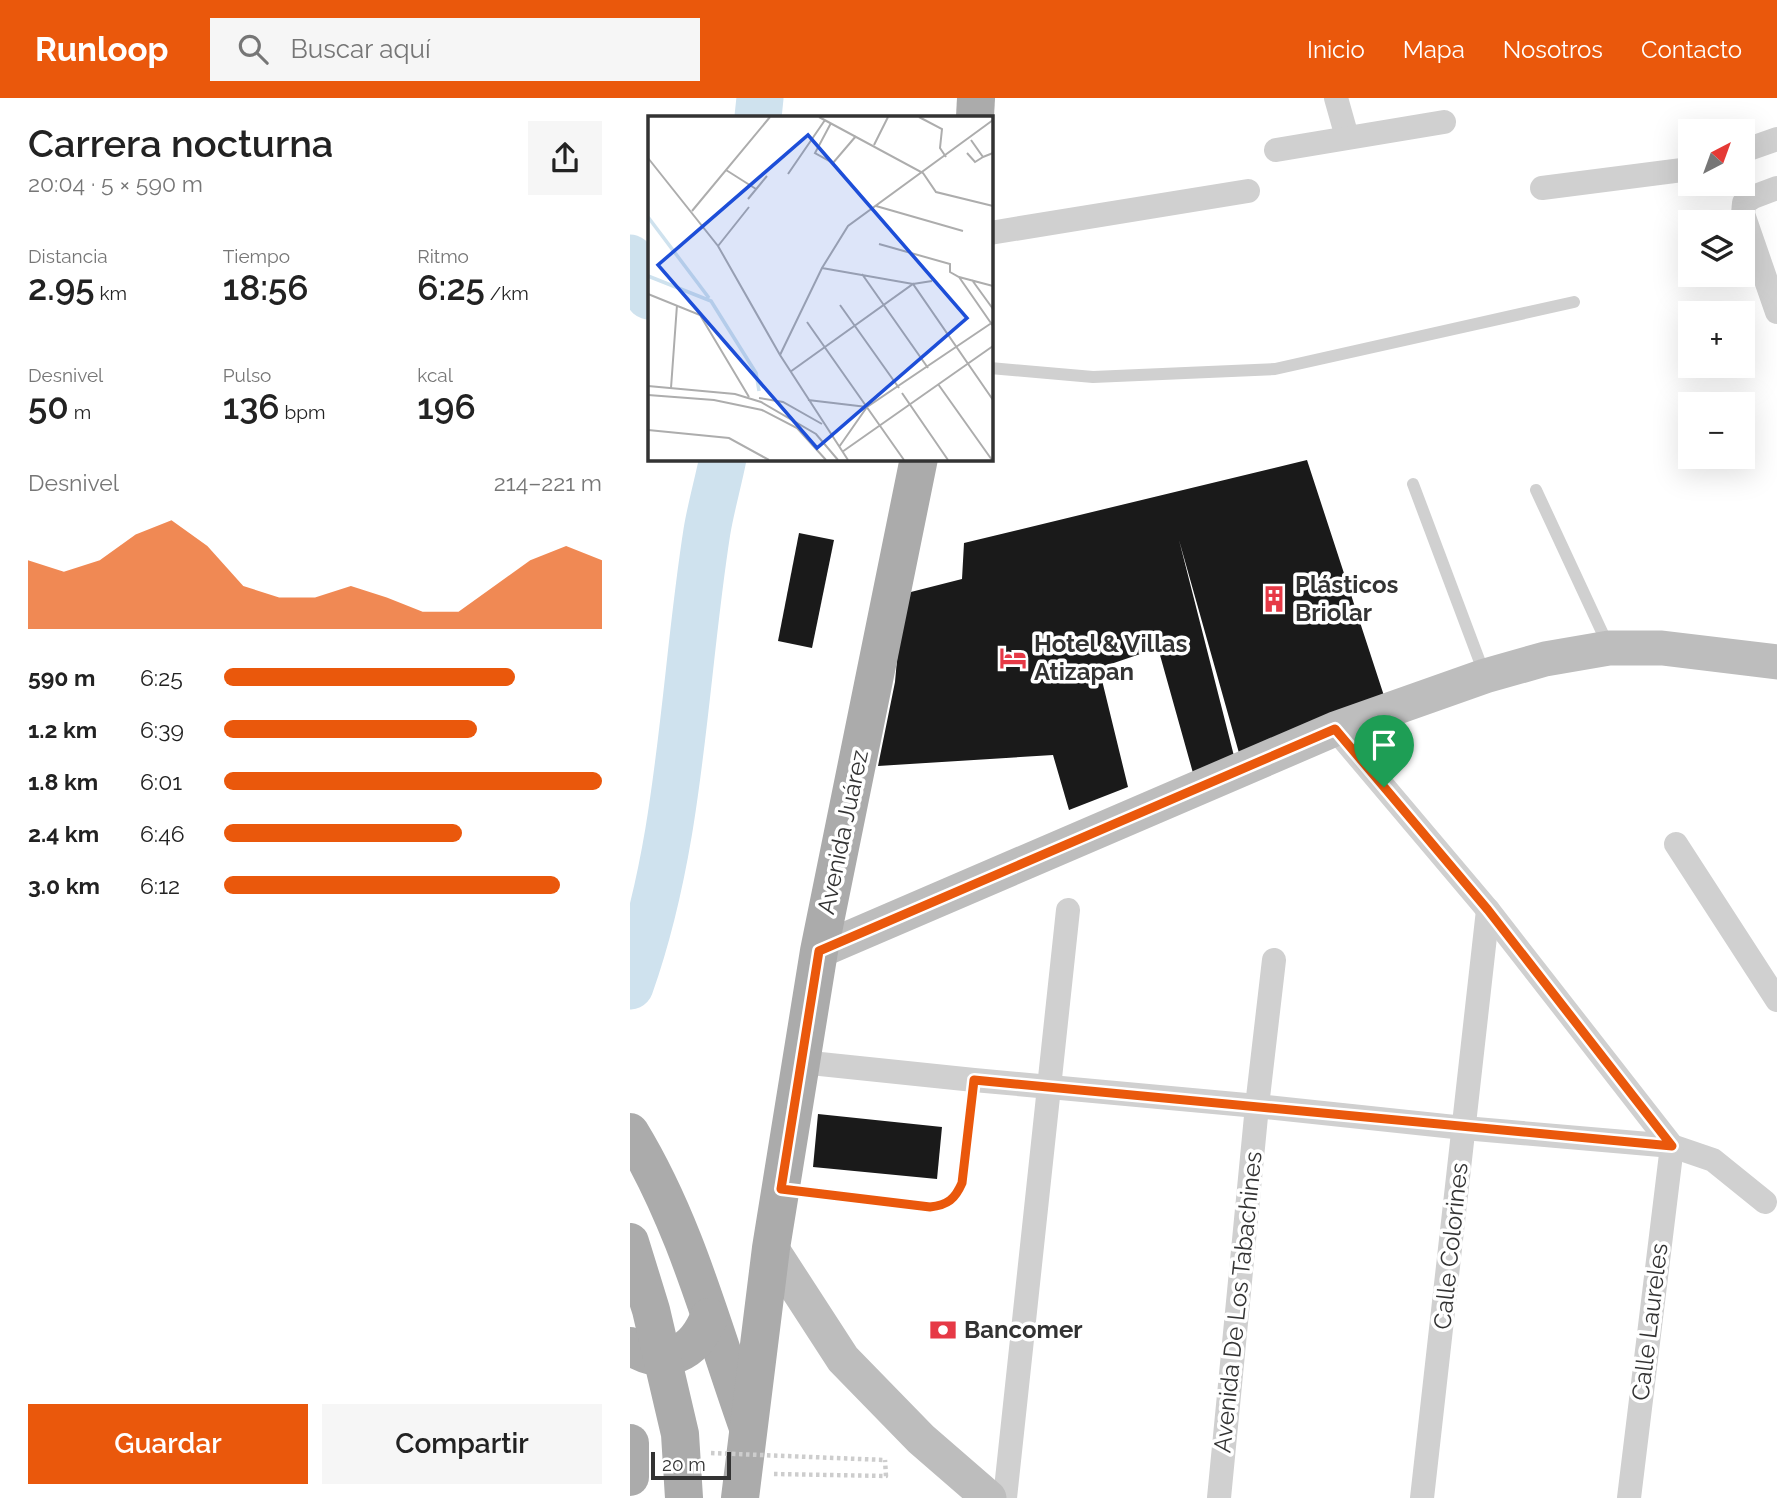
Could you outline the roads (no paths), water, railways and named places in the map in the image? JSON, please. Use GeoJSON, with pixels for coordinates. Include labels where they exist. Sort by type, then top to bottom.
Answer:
{"type":"FeatureCollection","features":[{"type":"Feature","properties":{"kind":"main road"},"geometry":{"type":"LineString","coordinates":[[975,116],[976,98]]}},
{"type":"Feature","properties":{"kind":"main road","name":"Avenida Juárez"},"geometry":{"type":"LineString","coordinates":[[741,1486],[750,1433],[771,1248],[819,951],[919,460]]}},
{"type":"Feature","properties":{"kind":"main road"},"geometry":{"type":"LineString","coordinates":[[819,951],[1335,729],[1485,676],[1545,659],[1609,648],[1662,648],[1777,662]]}},
{"type":"Feature","properties":{"kind":"main road"},"geometry":{"type":"LineString","coordinates":[[630,1132],[653,1170],[674,1217],[750,1433]]}},
{"type":"Feature","properties":{"kind":"main road"},"geometry":{"type":"LineString","coordinates":[[630,1242],[651,1310],[680,1434],[684,1498]]}},
{"type":"Feature","properties":{"kind":"main road"},"geometry":{"type":"LineString","coordinates":[[771,1248],[843,1359],[921,1439],[989,1498]]}},
{"type":"Feature","properties":{"kind":"main road"},"geometry":{"type":"LineString","coordinates":[[630,1346],[646,1355],[663,1357],[679,1354],[698,1339],[709,1317]]}},
{"type":"Feature","properties":{"kind":"main road"},"geometry":{"type":"LineString","coordinates":[[630,1443],[630,1478]]}},
{"type":"Feature","properties":{"kind":"street"},"geometry":{"type":"LineString","coordinates":[[1336,98],[1348,137]]}},
{"type":"Feature","properties":{"kind":"street"},"geometry":{"type":"LineString","coordinates":[[1276,150],[1444,122]]}},
{"type":"Feature","properties":{"kind":"street"},"geometry":{"type":"LineString","coordinates":[[1755,147],[1777,139]]}},
{"type":"Feature","properties":{"kind":"street"},"geometry":{"type":"LineString","coordinates":[[1542,188],[1678,171]]}},
{"type":"Feature","properties":{"kind":"street"},"geometry":{"type":"LineString","coordinates":[[1777,188],[1752,197],[1744,203],[1743,214],[1777,312]]}},
{"type":"Feature","properties":{"kind":"street"},"geometry":{"type":"LineString","coordinates":[[992,233],[1248,191]]}},
{"type":"Feature","properties":{"kind":"street"},"geometry":{"type":"LineString","coordinates":[[1335,729],[1488,910],[1672,1146]]}},
{"type":"Feature","properties":{"kind":"street"},"geometry":{"type":"LineString","coordinates":[[1676,844],[1777,1000]]}},
{"type":"Feature","properties":{"kind":"street"},"geometry":{"type":"LineString","coordinates":[[1005,1498],[1068,910]]}},
{"type":"Feature","properties":{"kind":"street","name":"Calle Colorines"},"geometry":{"type":"LineString","coordinates":[[1422,1498],[1488,910]]}},
{"type":"Feature","properties":{"kind":"street","name":"Avenida De Los Tabachines"},"geometry":{"type":"LineString","coordinates":[[1219,1498],[1257,1106],[1275,960]]}},
{"type":"Feature","properties":{"kind":"street"},"geometry":{"type":"LineString","coordinates":[[801,1062],[1672,1146],[1713,1160],[1765,1202]]}},
{"type":"Feature","properties":{"kind":"street","name":"Calle Laureles"},"geometry":{"type":"LineString","coordinates":[[1629,1498],[1672,1146]]}},
{"type":"Feature","properties":{"kind":"lane"},"geometry":{"type":"LineString","coordinates":[[992,368],[1093,377],[1275,369],[1574,302]]}},
{"type":"Feature","properties":{"kind":"lane"},"geometry":{"type":"LineString","coordinates":[[1413,484],[1485,676]]}},
{"type":"Feature","properties":{"kind":"lane"},"geometry":{"type":"LineString","coordinates":[[1536,490],[1609,648]]}},
{"type":"Feature","properties":{"kind":"lane"},"geometry":{"type":"LineString","coordinates":[[781,1189],[930,1207],[945,1205],[956,1196],[962,1183],[974,1080]]}},
{"type":"Feature","properties":{"kind":"waterway"},"geometry":{"type":"LineString","coordinates":[[758,116],[760,98]]}},
{"type":"Feature","properties":{"kind":"waterway"},"geometry":{"type":"LineString","coordinates":[[630,258],[648,294]]}},
{"type":"Feature","properties":{"kind":"waterway"},"geometry":{"type":"LineString","coordinates":[[630,986],[661,875],[679,761],[707,531],[723,460]]}},
{"type":"Feature","properties":{"kind":"place","name":"Plásticos Briolar"},"geometry":{"type":"Point","coordinates":[1274,599]}},
{"type":"Feature","properties":{"kind":"place","name":"Hotel & Villas Atizapan"},"geometry":{"type":"Point","coordinates":[1013,658]}},
{"type":"Feature","properties":{"kind":"place","name":"Bancomer"},"geometry":{"type":"Point","coordinates":[943,1330]}}]}
